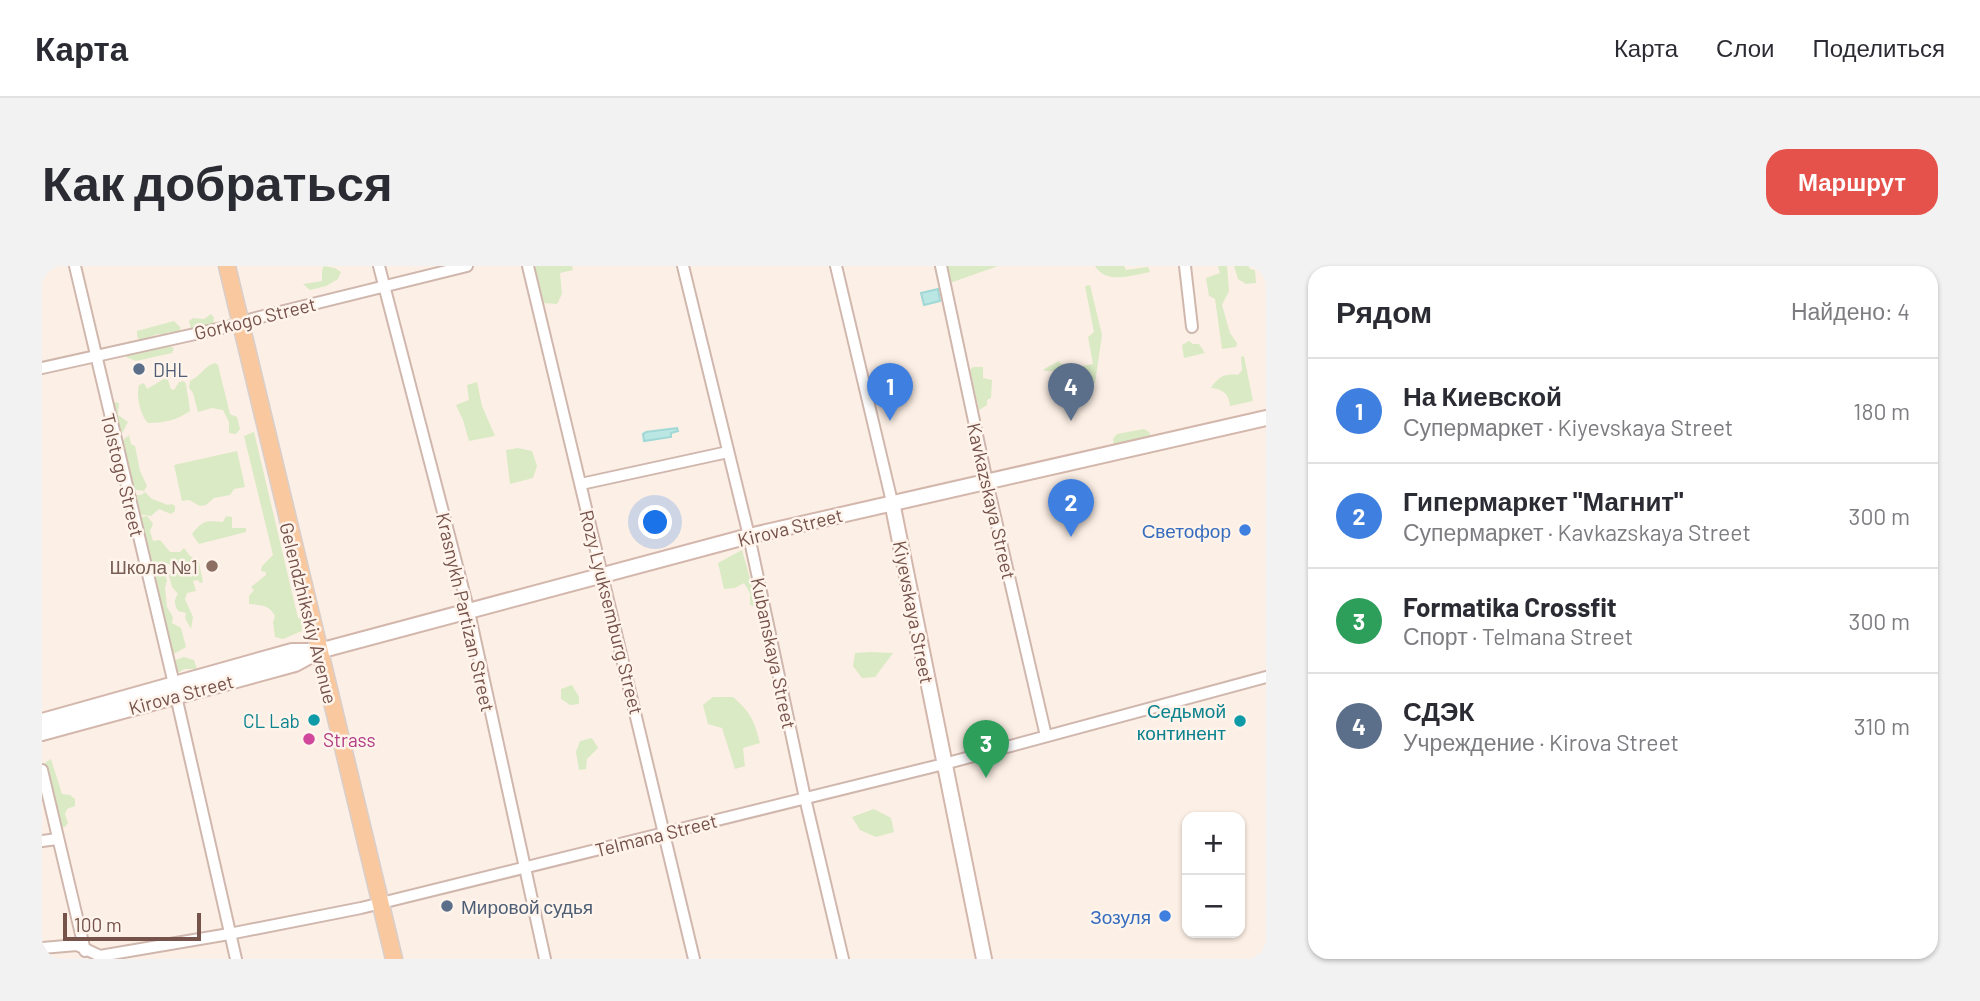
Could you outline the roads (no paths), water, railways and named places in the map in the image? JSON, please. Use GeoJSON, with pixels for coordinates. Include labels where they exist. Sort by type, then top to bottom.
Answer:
{"type":"FeatureCollection","features":[{"type":"Feature","properties":{"kind":"main road","name":"Gelendzhikskiy Avenue"},"geometry":{"type":"LineString","coordinates":[[227,266],[394,959]]}},
{"type":"Feature","properties":{"kind":"main road","name":"Kirova Street"},"geometry":{"type":"LineString","coordinates":[[42,733],[292,651],[318,651],[749,537],[1266,418]]}},
{"type":"Feature","properties":{"kind":"main road","name":"Kiyevskaya Street"},"geometry":{"type":"LineString","coordinates":[[892,502],[984,959]]}},
{"type":"Feature","properties":{"kind":"main road","name":"Kirova Street"},"geometry":{"type":"LineString","coordinates":[[42,721],[175,690]]}},
{"type":"Feature","properties":{"kind":"street","name":"Tolstogo Street"},"geometry":{"type":"LineString","coordinates":[[75,266],[236,959]]}},
{"type":"Feature","properties":{"kind":"street","name":"Krasnykh Partizan Street"},"geometry":{"type":"LineString","coordinates":[[379,266],[469,612],[523,869],[545,959]]}},
{"type":"Feature","properties":{"kind":"street","name":"Gorkogo Street"},"geometry":{"type":"LineString","coordinates":[[42,368],[240,324],[467,266]]}},
{"type":"Feature","properties":{"kind":"street","name":"Rozy Lyuksemburg Street"},"geometry":{"type":"LineString","coordinates":[[528,266],[666,832],[694,959]]}},
{"type":"Feature","properties":{"kind":"street","name":"Kubanskaya Street"},"geometry":{"type":"LineString","coordinates":[[682,266],[749,537],[843,959]]}},
{"type":"Feature","properties":{"kind":"street","name":"Kiyevskaya Street"},"geometry":{"type":"LineString","coordinates":[[836,266],[892,502]]}},
{"type":"Feature","properties":{"kind":"street","name":"Kavkazskaya Street"},"geometry":{"type":"LineString","coordinates":[[941,266],[987,482],[1046,736]]}},
{"type":"Feature","properties":{"kind":"street"},"geometry":{"type":"LineString","coordinates":[[1185,266],[1192,327]]}},
{"type":"Feature","properties":{"kind":"street"},"geometry":{"type":"LineString","coordinates":[[582,484],[728,452]]}},
{"type":"Feature","properties":{"kind":"street","name":"Telmana Street"},"geometry":{"type":"LineString","coordinates":[[42,948],[68,944],[86,954],[100,956],[380,904],[944,764],[1266,677]]}},
{"type":"Feature","properties":{"kind":"street"},"geometry":{"type":"LineString","coordinates":[[42,770],[86,954]]}},
{"type":"Feature","properties":{"kind":"street"},"geometry":{"type":"LineString","coordinates":[[42,841],[57,839]]}},
{"type":"Feature","properties":{"kind":"water"},"geometry":{"type":"Polygon","coordinates":[[[938,289],[940,301],[924,305],[921,293],[938,289]]]}},
{"type":"Feature","properties":{"kind":"water"},"geometry":{"type":"Polygon","coordinates":[[[677,428],[678,431],[671,433],[671,437],[644,441],[643,434],[646,432],[677,428]]]}},
{"type":"Feature","properties":{"kind":"place","name":"DHL"},"geometry":{"type":"Point","coordinates":[139,369]}},
{"type":"Feature","properties":{"kind":"place","name":"На Киевской"},"geometry":{"type":"Point","coordinates":[890,421]}},
{"type":"Feature","properties":{"kind":"place","name":"СДЭК"},"geometry":{"type":"Point","coordinates":[1071,421]}},
{"type":"Feature","properties":{"kind":"place","name":"Светофор"},"geometry":{"type":"Point","coordinates":[1245,530]}},
{"type":"Feature","properties":{"kind":"place","name":"Гипермаркет \"Магнит\""},"geometry":{"type":"Point","coordinates":[1071,537]}},
{"type":"Feature","properties":{"kind":"place","name":"Школа №1"},"geometry":{"type":"Point","coordinates":[212,566]}},
{"type":"Feature","properties":{"kind":"place","name":"CL Lab"},"geometry":{"type":"Point","coordinates":[314,720]}},
{"type":"Feature","properties":{"kind":"place","name":"Седьмой континент"},"geometry":{"type":"Point","coordinates":[1240,721]}},
{"type":"Feature","properties":{"kind":"place","name":"Strass"},"geometry":{"type":"Point","coordinates":[309,739]}},
{"type":"Feature","properties":{"kind":"place","name":"Formatika Crossfit"},"geometry":{"type":"Point","coordinates":[986,778]}},
{"type":"Feature","properties":{"kind":"place","name":"Мировой судья"},"geometry":{"type":"Point","coordinates":[447,906]}},
{"type":"Feature","properties":{"kind":"place","name":"Зозуля"},"geometry":{"type":"Point","coordinates":[1165,916]}}]}
